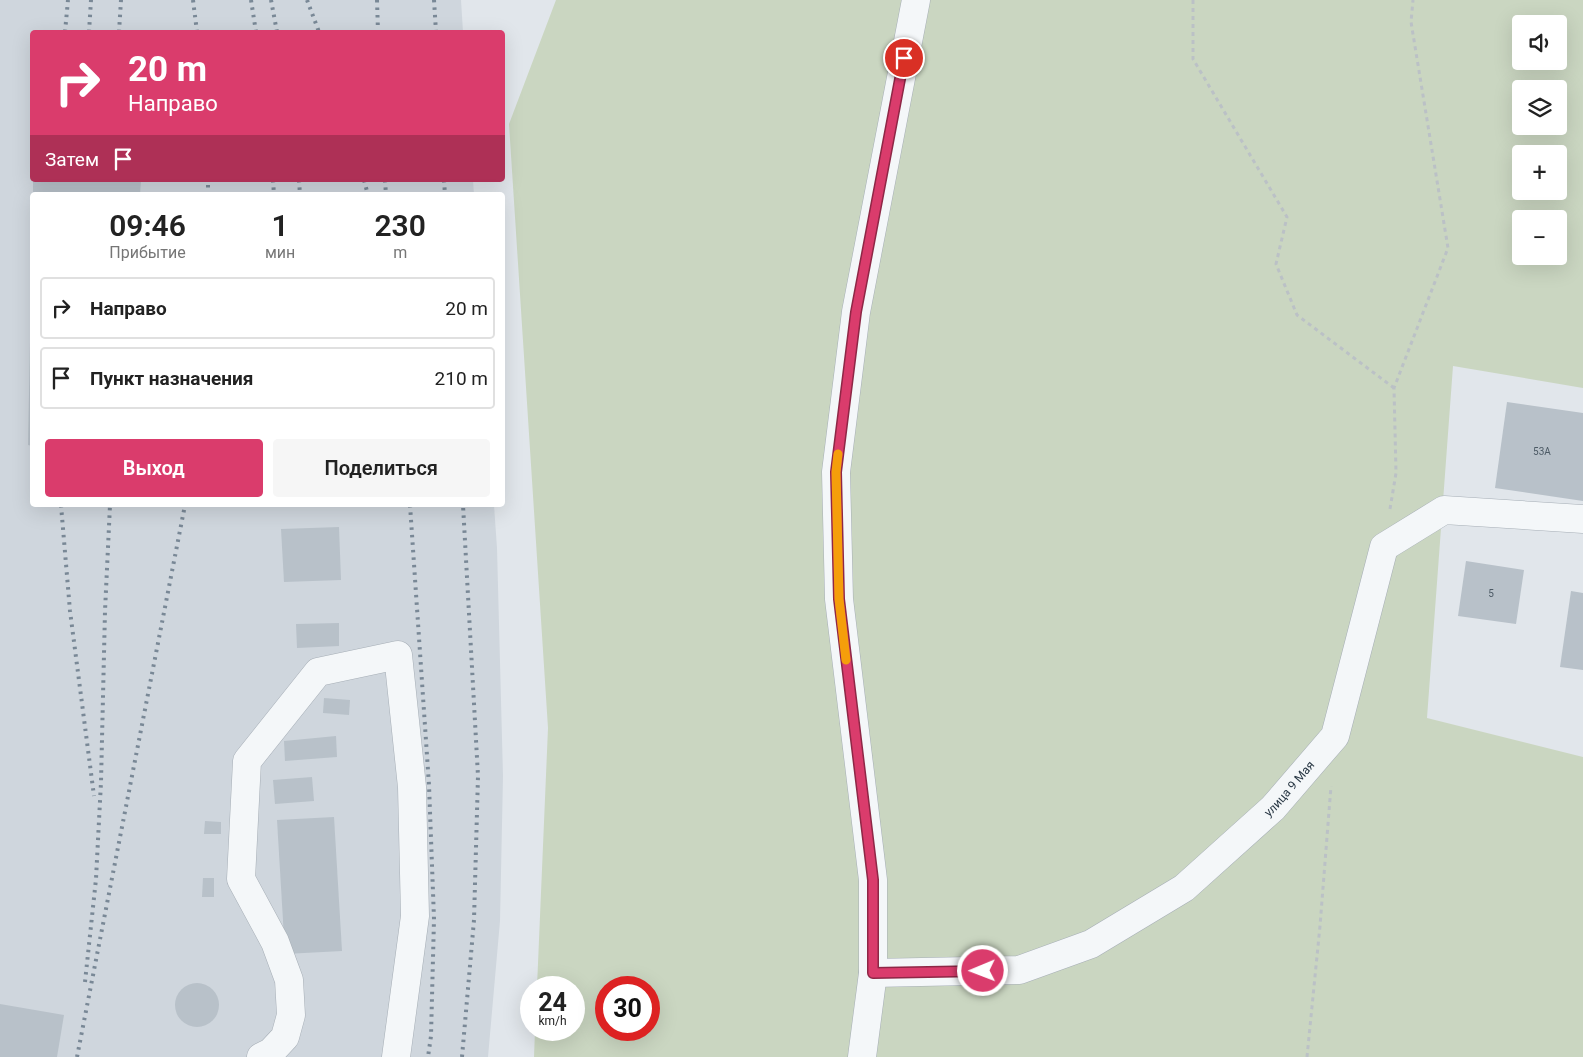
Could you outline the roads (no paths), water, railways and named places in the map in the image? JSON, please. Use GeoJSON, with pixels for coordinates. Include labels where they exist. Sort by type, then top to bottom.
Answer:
{"type":"FeatureCollection","features":[{"type":"Feature","properties":{"kind":"street"},"geometry":{"type":"LineString","coordinates":[[862,1057],[873,973],[873,880],[839,599],[836,472],[856,312],[916,0]]}},
{"type":"Feature","properties":{"kind":"street","name":"улица 9 Мая"},"geometry":{"type":"LineString","coordinates":[[873,973],[1019,970],[1091,944],[1184,888],[1273,808],[1335,736],[1384,547],[1444,510],[1583,519]]}},
{"type":"Feature","properties":{"kind":"street"},"geometry":{"type":"LineString","coordinates":[[261,1057],[271,1052],[285,1037],[291,1015],[291,1006],[289,980],[275,942],[241,879],[247,761],[318,672],[398,655],[412,787],[414,916],[396,1057]]}},
{"type":"Feature","properties":{"kind":"railway"},"geometry":{"type":"LineString","coordinates":[[65,30],[68,0]]}},
{"type":"Feature","properties":{"kind":"railway"},"geometry":{"type":"LineString","coordinates":[[89,30],[91,0]]}},
{"type":"Feature","properties":{"kind":"railway"},"geometry":{"type":"LineString","coordinates":[[119,30],[121,0]]}},
{"type":"Feature","properties":{"kind":"railway"},"geometry":{"type":"LineString","coordinates":[[193,0],[197,30]]}},
{"type":"Feature","properties":{"kind":"railway"},"geometry":{"type":"LineString","coordinates":[[251,0],[256,30]]}},
{"type":"Feature","properties":{"kind":"railway"},"geometry":{"type":"LineString","coordinates":[[271,0],[277,30]]}},
{"type":"Feature","properties":{"kind":"railway"},"geometry":{"type":"LineString","coordinates":[[307,0],[318,30]]}},
{"type":"Feature","properties":{"kind":"railway"},"geometry":{"type":"LineString","coordinates":[[377,0],[378,30]]}},
{"type":"Feature","properties":{"kind":"railway"},"geometry":{"type":"LineString","coordinates":[[434,0],[436,30]]}},
{"type":"Feature","properties":{"kind":"railway"},"geometry":{"type":"LineString","coordinates":[[208,182],[208,192]]}},
{"type":"Feature","properties":{"kind":"railway"},"geometry":{"type":"LineString","coordinates":[[273,182],[274,192]]}},
{"type":"Feature","properties":{"kind":"railway"},"geometry":{"type":"LineString","coordinates":[[299,182],[300,192]]}},
{"type":"Feature","properties":{"kind":"railway"},"geometry":{"type":"LineString","coordinates":[[365,182],[367,192]]}},
{"type":"Feature","properties":{"kind":"railway"},"geometry":{"type":"LineString","coordinates":[[385,182],[386,192]]}},
{"type":"Feature","properties":{"kind":"railway"},"geometry":{"type":"LineString","coordinates":[[444,182],[445,192]]}},
{"type":"Feature","properties":{"kind":"railway"},"geometry":{"type":"LineString","coordinates":[[61,507],[70,611],[94,796]]}},
{"type":"Feature","properties":{"kind":"railway"},"geometry":{"type":"LineString","coordinates":[[85,982],[96,879],[110,507]]}},
{"type":"Feature","properties":{"kind":"railway"},"geometry":{"type":"LineString","coordinates":[[77,1057],[185,507]]}},
{"type":"Feature","properties":{"kind":"railway"},"geometry":{"type":"LineString","coordinates":[[410,507],[429,785],[434,919],[431,1036],[428,1057]]}},
{"type":"Feature","properties":{"kind":"railway"},"geometry":{"type":"LineString","coordinates":[[462,1057],[474,920],[478,776],[463,507]]}}]}
